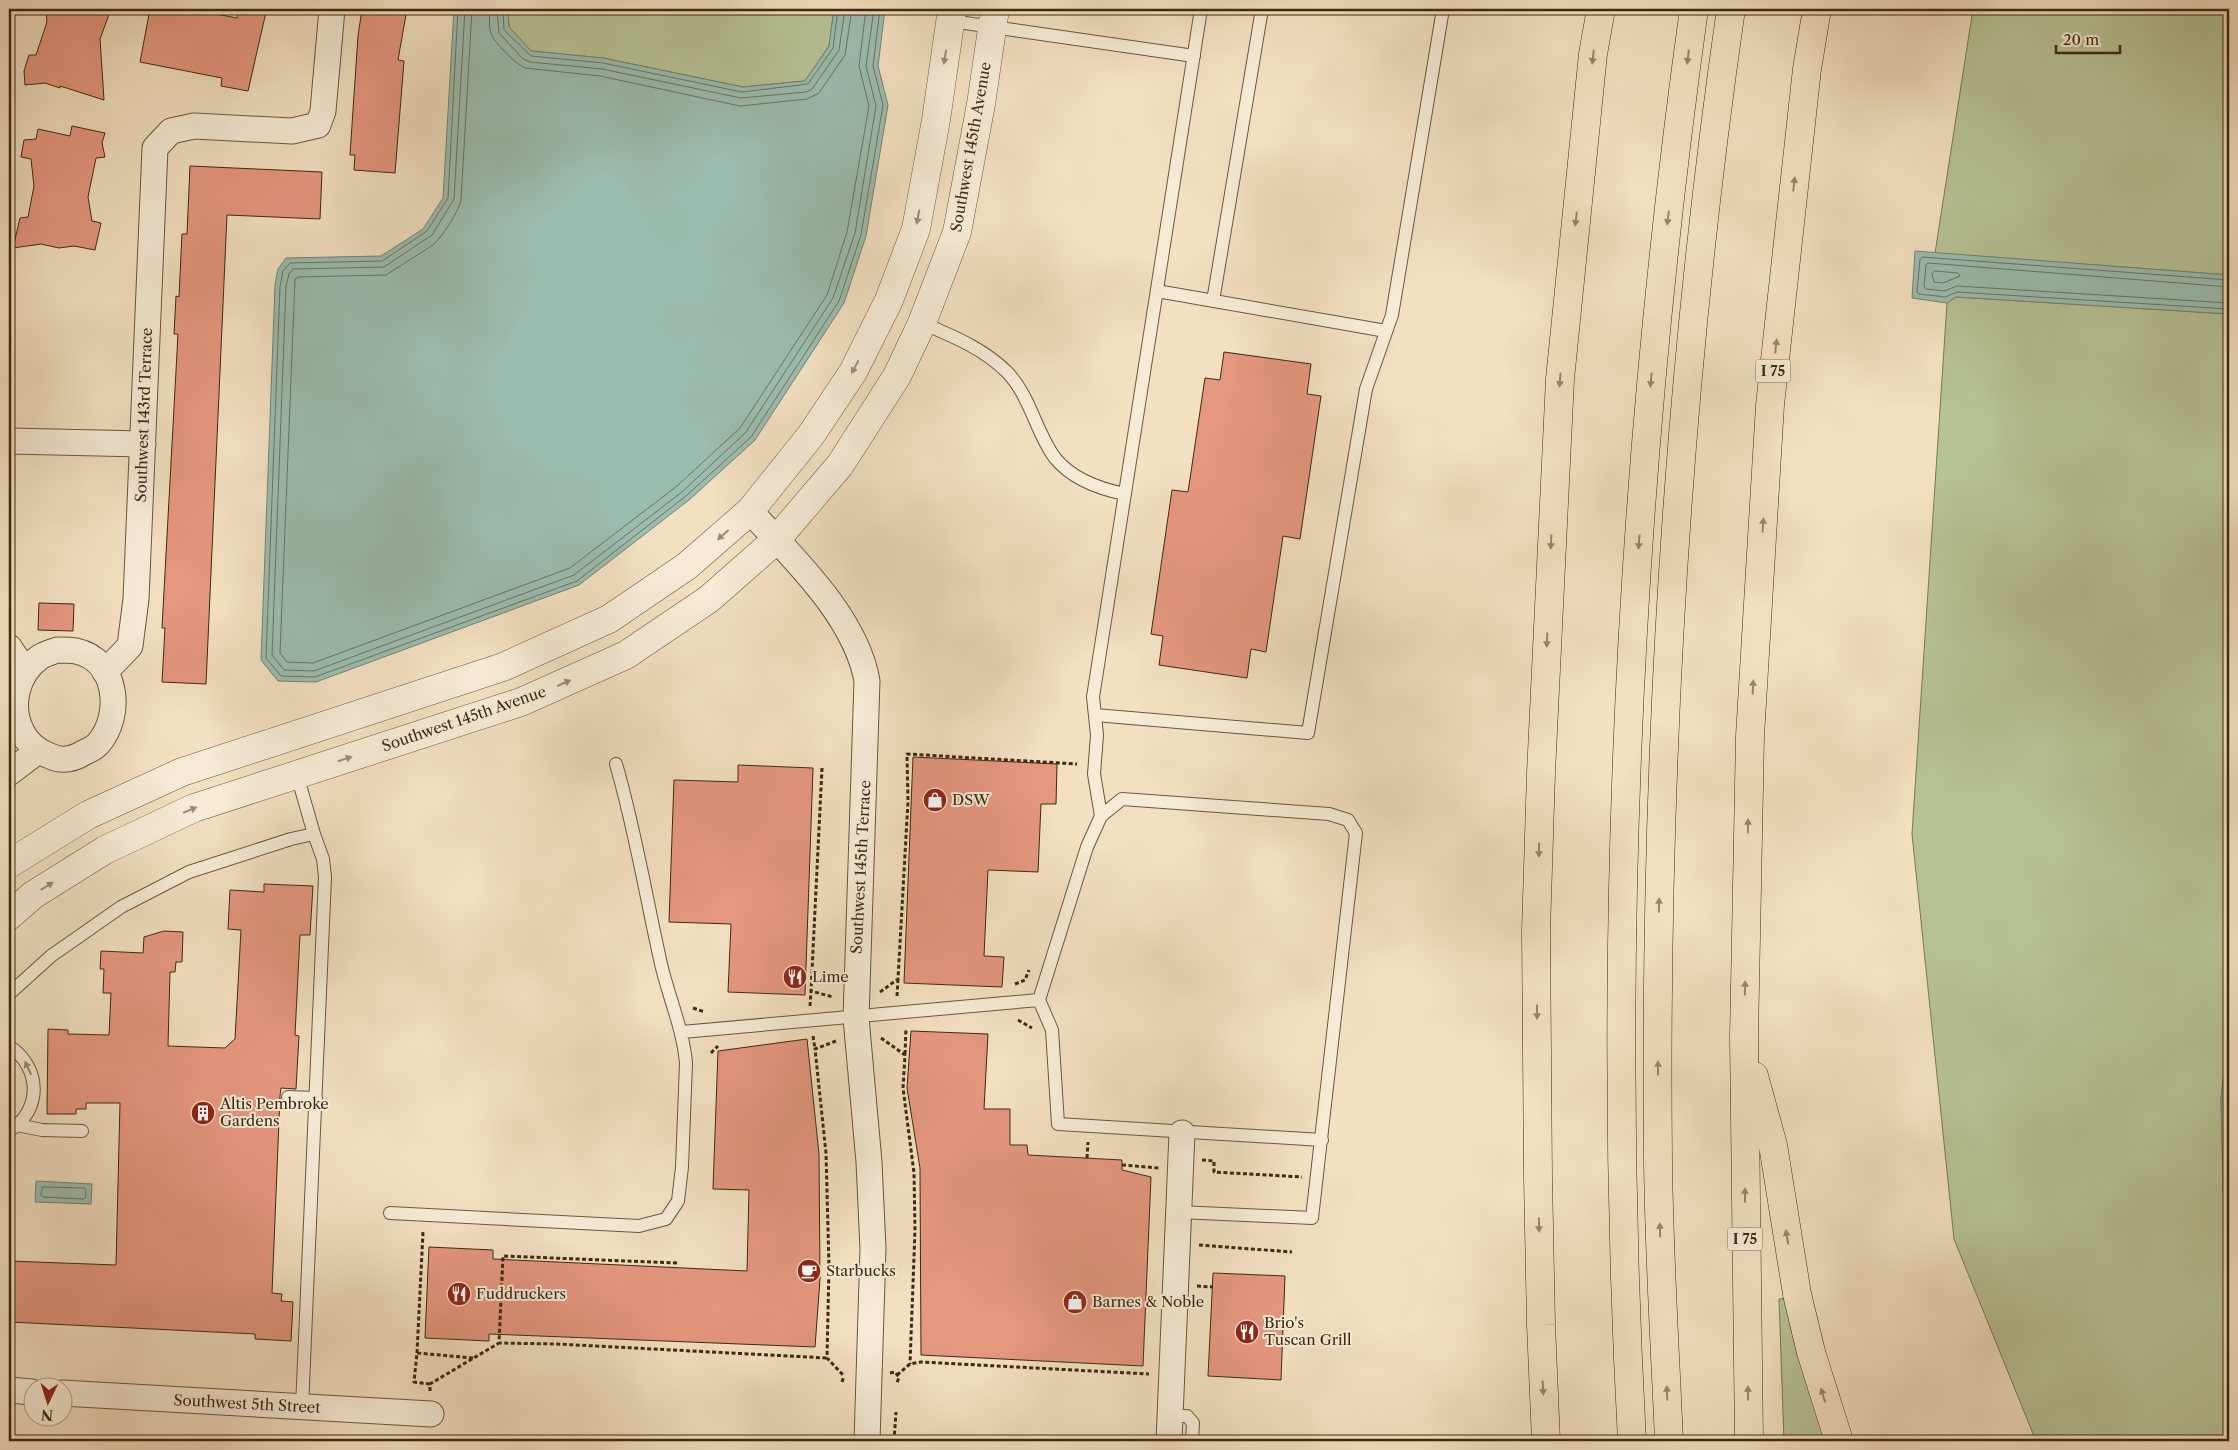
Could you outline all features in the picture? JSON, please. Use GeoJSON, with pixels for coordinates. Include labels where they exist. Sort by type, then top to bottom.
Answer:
{"type":"FeatureCollection","features":[{"type":"Feature","properties":{"kind":"highway"},"geometry":{"type":"LineString","coordinates":[[1546,1441],[1538,1177],[1536,931],[1541,772],[1560,379],[1593,54],[1600,9]]}},
{"type":"Feature","properties":{"kind":"highway"},"geometry":{"type":"LineString","coordinates":[[1632,1441],[1622,1165],[1622,892],[1628,731],[1643,482],[1654,348],[1694,9]]}},
{"type":"Feature","properties":{"kind":"highway"},"geometry":{"type":"LineString","coordinates":[[1668,1441],[1658,1163],[1659,894],[1664,732],[1679,485],[1694,324],[1711,162],[1732,9]]}},
{"type":"Feature","properties":{"kind":"highway","name":"I 75"},"geometry":{"type":"LineString","coordinates":[[1749,1441],[1744,1037],[1750,736],[1770,405],[1807,69],[1817,9]]}},
{"type":"Feature","properties":{"kind":"highway"},"geometry":{"type":"LineString","coordinates":[[1744,1037],[1772,1145],[1797,1294],[1814,1362],[1839,1441]]}},
{"type":"Feature","properties":{"kind":"street","name":"Southwest 143rd Terrace"},"geometry":{"type":"LineString","coordinates":[[105,672],[130,646],[136,599],[155,148],[171,131],[194,126],[292,131],[314,128],[321,121],[323,111],[332,9]]}},
{"type":"Feature","properties":{"kind":"street"},"geometry":{"type":"LineString","coordinates":[[9,864],[88,815],[182,772],[503,667],[609,619],[687,566],[750,511],[811,434],[848,380],[889,300],[916,229],[936,120],[952,15]]}},
{"type":"Feature","properties":{"kind":"street","name":"Southwest 145th Avenue"},"geometry":{"type":"LineString","coordinates":[[9,916],[33,895],[105,850],[194,808],[521,702],[626,655],[709,599],[776,540],[840,465],[897,376],[922,323],[957,232],[994,18]]}},
{"type":"Feature","properties":{"kind":"street"},"geometry":{"type":"LineString","coordinates":[[9,441],[143,444]]}},
{"type":"Feature","properties":{"kind":"street","name":"Southwest 145th Terrace"},"geometry":{"type":"LineString","coordinates":[[750,511],[822,593],[851,631],[864,662],[867,681],[856,1018],[870,1162],[873,1249],[867,1441]]}},
{"type":"Feature","properties":{"kind":"street"},"geometry":{"type":"LineString","coordinates":[[9,647],[25,672]]}},
{"type":"Feature","properties":{"kind":"street"},"geometry":{"type":"LineString","coordinates":[[57,650],[77,651],[93,659],[105,672],[113,690],[114,705],[110,725],[98,745],[76,758],[55,758],[38,751],[26,740],[12,712],[17,691],[25,672],[40,657],[57,650]]}},
{"type":"Feature","properties":{"kind":"street"},"geometry":{"type":"LineString","coordinates":[[9,773],[38,751]]}},
{"type":"Feature","properties":{"kind":"street"},"geometry":{"type":"LineString","coordinates":[[1169,1441],[1182,1133]]}},
{"type":"Feature","properties":{"kind":"street"},"geometry":{"type":"LineString","coordinates":[[9,1390],[22,1391]]}},
{"type":"Feature","properties":{"kind":"street","name":"Southwest 5th Street"},"geometry":{"type":"LineString","coordinates":[[72,1394],[302,1407],[430,1407]]}},
{"type":"Feature","properties":{"kind":"lane"},"geometry":{"type":"LineString","coordinates":[[1101,816],[1094,774],[1096,735],[1093,697],[1202,9]]}},
{"type":"Feature","properties":{"kind":"lane"},"geometry":{"type":"LineString","coordinates":[[1213,301],[1262,9]]}},
{"type":"Feature","properties":{"kind":"lane"},"geometry":{"type":"LineString","coordinates":[[1095,715],[1308,733],[1366,389],[1392,314],[1443,9]]}},
{"type":"Feature","properties":{"kind":"lane"},"geometry":{"type":"LineString","coordinates":[[952,15],[994,18],[1194,56]]}},
{"type":"Feature","properties":{"kind":"lane"},"geometry":{"type":"LineString","coordinates":[[1157,291],[1386,331]]}},
{"type":"Feature","properties":{"kind":"lane"},"geometry":{"type":"LineString","coordinates":[[922,323],[970,344],[1008,372],[1035,415],[1056,458],[1068,470],[1084,481],[1125,494]]}},
{"type":"Feature","properties":{"kind":"lane"},"geometry":{"type":"LineString","coordinates":[[390,1213],[639,1226],[666,1219],[678,1201],[682,1167],[686,1063],[682,1032],[666,988],[625,796],[616,764]]}},
{"type":"Feature","properties":{"kind":"lane"},"geometry":{"type":"LineString","coordinates":[[296,775],[323,858],[325,877],[302,1407]]}},
{"type":"Feature","properties":{"kind":"lane"},"geometry":{"type":"LineString","coordinates":[[1179,1212],[1312,1218],[1322,1140],[1356,833],[1348,820],[1329,814],[1122,799],[1101,816],[1087,847],[1039,1000],[1052,1030],[1058,1124],[1322,1140]]}},
{"type":"Feature","properties":{"kind":"lane"},"geometry":{"type":"LineString","coordinates":[[9,994],[51,956],[121,907],[189,872],[282,842],[314,834]]}},
{"type":"Feature","properties":{"kind":"lane"},"geometry":{"type":"LineString","coordinates":[[682,1032],[856,1018],[1039,1000]]}},
{"type":"Feature","properties":{"kind":"lane"},"geometry":{"type":"LineString","coordinates":[[9,1046],[18,1052],[29,1066],[34,1081],[33,1098],[28,1113],[13,1128]]}},
{"type":"Feature","properties":{"kind":"lane"},"geometry":{"type":"LineString","coordinates":[[288,1097],[316,1098]]}},
{"type":"Feature","properties":{"kind":"lane"},"geometry":{"type":"LineString","coordinates":[[13,1128],[82,1131]]}},
{"type":"Feature","properties":{"kind":"lane"},"geometry":{"type":"LineString","coordinates":[[1170,1416],[1187,1416],[1193,1423],[1192,1441]]}},
{"type":"Feature","properties":{"kind":"path"},"geometry":{"type":"LineString","coordinates":[[906,997],[897,997],[908,801],[907,754],[1077,764]]}},
{"type":"Feature","properties":{"kind":"path"},"geometry":{"type":"LineString","coordinates":[[810,1007],[822,768]]}},
{"type":"Feature","properties":{"kind":"path"},"geometry":{"type":"LineString","coordinates":[[1008,988],[1025,980],[1032,964]]}},
{"type":"Feature","properties":{"kind":"path"},"geometry":{"type":"LineString","coordinates":[[878,994],[898,979]]}},
{"type":"Feature","properties":{"kind":"path"},"geometry":{"type":"LineString","coordinates":[[811,991],[834,997]]}},
{"type":"Feature","properties":{"kind":"path"},"geometry":{"type":"LineString","coordinates":[[881,1038],[905,1055],[903,1088],[914,1173],[915,1230],[910,1364]]}},
{"type":"Feature","properties":{"kind":"path"},"geometry":{"type":"LineString","coordinates":[[827,1358],[829,1267],[826,1153],[815,1049],[837,1041]]}},
{"type":"Feature","properties":{"kind":"path"},"geometry":{"type":"LineString","coordinates":[[1200,1160],[1214,1161],[1214,1172],[1317,1178]]}},
{"type":"Feature","properties":{"kind":"path"},"geometry":{"type":"LineString","coordinates":[[424,1215],[414,1382],[430,1384],[499,1343],[557,1344],[827,1358],[844,1376]]}},
{"type":"Feature","properties":{"kind":"path"},"geometry":{"type":"LineString","coordinates":[[1193,1252],[1198,1245],[1292,1252]]}},
{"type":"Feature","properties":{"kind":"path"},"geometry":{"type":"LineString","coordinates":[[499,1343],[503,1256],[677,1263]]}},
{"type":"Feature","properties":{"kind":"path"},"geometry":{"type":"LineString","coordinates":[[1192,1286],[1213,1287]]}},
{"type":"Feature","properties":{"kind":"path"},"geometry":{"type":"LineString","coordinates":[[417,1353],[474,1358]]}},
{"type":"Feature","properties":{"kind":"path"},"geometry":{"type":"LineString","coordinates":[[897,1375],[910,1364],[922,1362],[1159,1374]]}},
{"type":"Feature","properties":{"kind":"path"},"geometry":{"type":"LineString","coordinates":[[887,1374],[895,1372],[897,1375]]}},
{"type":"Feature","properties":{"kind":"path"},"geometry":{"type":"LineString","coordinates":[[897,1375],[898,1384]]}},
{"type":"Feature","properties":{"kind":"path"},"geometry":{"type":"LineString","coordinates":[[430,1384],[430,1407]]}},
{"type":"Feature","properties":{"kind":"path"},"geometry":{"type":"LineString","coordinates":[[894,1441],[896,1412]]}},
{"type":"Feature","properties":{"kind":"green space"},"geometry":{"type":"Polygon","coordinates":[[[508,9],[834,9],[829,46],[805,81],[743,87],[603,58],[531,51],[509,27],[508,9]]]}},
{"type":"Feature","properties":{"kind":"green space"},"geometry":{"type":"Polygon","coordinates":[[[1973,9],[2229,9],[2229,275],[1935,253],[1973,9]]]}},
{"type":"Feature","properties":{"kind":"green space"},"geometry":{"type":"Polygon","coordinates":[[[1956,297],[2229,314],[2229,1025],[2221,1099],[2229,1441],[2036,1441],[1954,1239],[1912,834],[1947,303],[1956,297]]]}},
{"type":"Feature","properties":{"kind":"green space"},"geometry":{"type":"Polygon","coordinates":[[[1787,1298],[1827,1441],[1784,1441],[1779,1299],[1787,1298]]]}},
{"type":"Feature","properties":{"kind":"water"},"geometry":{"type":"Polygon","coordinates":[[[454,9],[508,9],[509,27],[531,51],[603,58],[743,87],[805,81],[829,46],[834,9],[885,9],[878,66],[888,105],[866,236],[844,303],[755,440],[689,500],[579,585],[316,682],[278,681],[261,660],[275,285],[278,269],[286,258],[381,256],[423,229],[443,198],[454,9]]]}},
{"type":"Feature","properties":{"kind":"water"},"geometry":{"type":"Polygon","coordinates":[[[1915,251],[2229,275],[2229,314],[1956,297],[1947,303],[1912,298],[1915,251]]]}},
{"type":"Feature","properties":{"kind":"water"},"geometry":{"type":"Polygon","coordinates":[[[2229,1025],[2229,1419],[2221,1099],[2229,1025]]]}},
{"type":"Feature","properties":{"kind":"water"},"geometry":{"type":"Polygon","coordinates":[[[36,1181],[92,1184],[91,1204],[35,1202],[36,1181]]]}},
{"type":"Feature","properties":{"kind":"building"},"geometry":{"type":"Polygon","coordinates":[[[46,9],[111,9],[100,39],[104,100],[45,83],[25,85],[24,71],[29,55],[36,55],[47,22],[46,9]]]}},
{"type":"Feature","properties":{"kind":"building"},"geometry":{"type":"Polygon","coordinates":[[[150,9],[191,9],[237,18],[238,9],[266,12],[248,91],[221,86],[222,78],[140,62],[150,9]]]}},
{"type":"Feature","properties":{"kind":"building"},"geometry":{"type":"Polygon","coordinates":[[[362,9],[407,9],[398,60],[404,61],[395,173],[354,170],[355,155],[350,155],[358,36],[362,9]]]}},
{"type":"Feature","properties":{"kind":"building"},"geometry":{"type":"Polygon","coordinates":[[[72,126],[105,133],[102,143],[105,157],[96,158],[88,197],[92,221],[101,223],[95,250],[74,246],[59,248],[41,244],[13,248],[20,218],[28,217],[34,186],[31,159],[21,157],[24,140],[36,139],[38,129],[70,136],[72,126]]]}},
{"type":"Feature","properties":{"kind":"building"},"geometry":{"type":"Polygon","coordinates":[[[190,166],[322,172],[320,219],[227,215],[206,684],[162,682],[165,628],[162,628],[178,334],[174,334],[176,296],[179,297],[182,234],[187,234],[190,166]]]}},
{"type":"Feature","properties":{"kind":"building"},"geometry":{"type":"Polygon","coordinates":[[[1224,352],[1311,364],[1307,394],[1321,396],[1300,539],[1283,536],[1266,652],[1251,649],[1247,678],[1159,665],[1163,636],[1151,634],[1172,490],[1188,492],[1205,378],[1220,380],[1224,352]]]}},
{"type":"Feature","properties":{"kind":"building"},"geometry":{"type":"Polygon","coordinates":[[[39,603],[74,604],[73,631],[38,630],[39,603]]]}},
{"type":"Feature","properties":{"kind":"building"},"geometry":{"type":"Polygon","coordinates":[[[913,757],[1057,764],[1056,804],[1041,804],[1038,872],[988,870],[984,956],[1004,957],[1002,987],[904,983],[913,757]]]}},
{"type":"Feature","properties":{"kind":"building"},"geometry":{"type":"Polygon","coordinates":[[[738,765],[813,768],[805,995],[728,992],[731,924],[669,922],[674,780],[738,782],[738,765]]]}},
{"type":"Feature","properties":{"kind":"building","name":"Altis Pembroke Gardens"},"geometry":{"type":"Polygon","coordinates":[[[264,884],[313,886],[310,935],[300,935],[295,1035],[299,1036],[296,1089],[281,1088],[280,1096],[272,1293],[282,1294],[281,1301],[293,1302],[291,1341],[255,1339],[255,1334],[9,1322],[9,1261],[116,1265],[120,1103],[86,1103],[86,1109],[76,1109],[76,1114],[47,1114],[48,1029],[68,1030],[68,1034],[109,1035],[111,993],[103,993],[104,969],[100,969],[101,951],[143,953],[144,937],[164,931],[183,932],[182,962],[176,962],[175,972],[170,972],[168,1046],[225,1048],[235,1039],[241,930],[228,929],[230,890],[264,892],[264,884]]]}},
{"type":"Feature","properties":{"kind":"building"},"geometry":{"type":"Polygon","coordinates":[[[911,1031],[988,1034],[984,1109],[1010,1109],[1010,1145],[1027,1145],[1028,1155],[1122,1160],[1122,1170],[1151,1177],[1143,1366],[921,1355],[920,1168],[907,1088],[911,1031]]]}},
{"type":"Feature","properties":{"kind":"building"},"geometry":{"type":"Polygon","coordinates":[[[807,1039],[819,1154],[820,1279],[815,1347],[489,1334],[489,1341],[425,1338],[429,1247],[493,1250],[493,1259],[747,1271],[749,1190],[713,1189],[718,1051],[807,1039]]]}},
{"type":"Feature","properties":{"kind":"building","name":"Brio's Tuscan Grill"},"geometry":{"type":"Polygon","coordinates":[[[1213,1273],[1285,1276],[1281,1380],[1208,1376],[1213,1273]]]}},
{"type":"Feature","properties":{"kind":"place","name":"DSW"},"geometry":{"type":"Point","coordinates":[935,800]}},
{"type":"Feature","properties":{"kind":"place","name":"Lime"},"geometry":{"type":"Point","coordinates":[795,977]}},
{"type":"Feature","properties":{"kind":"place","name":"Altis Pembroke Gardens"},"geometry":{"type":"Point","coordinates":[203,1113]}},
{"type":"Feature","properties":{"kind":"place","name":"Starbucks"},"geometry":{"type":"Point","coordinates":[809,1271]}},
{"type":"Feature","properties":{"kind":"place","name":"Fuddruckers"},"geometry":{"type":"Point","coordinates":[459,1294]}},
{"type":"Feature","properties":{"kind":"place","name":"Barnes & Noble"},"geometry":{"type":"Point","coordinates":[1075,1302]}},
{"type":"Feature","properties":{"kind":"place","name":"Brio's Tuscan Grill"},"geometry":{"type":"Point","coordinates":[1247,1332]}}]}
